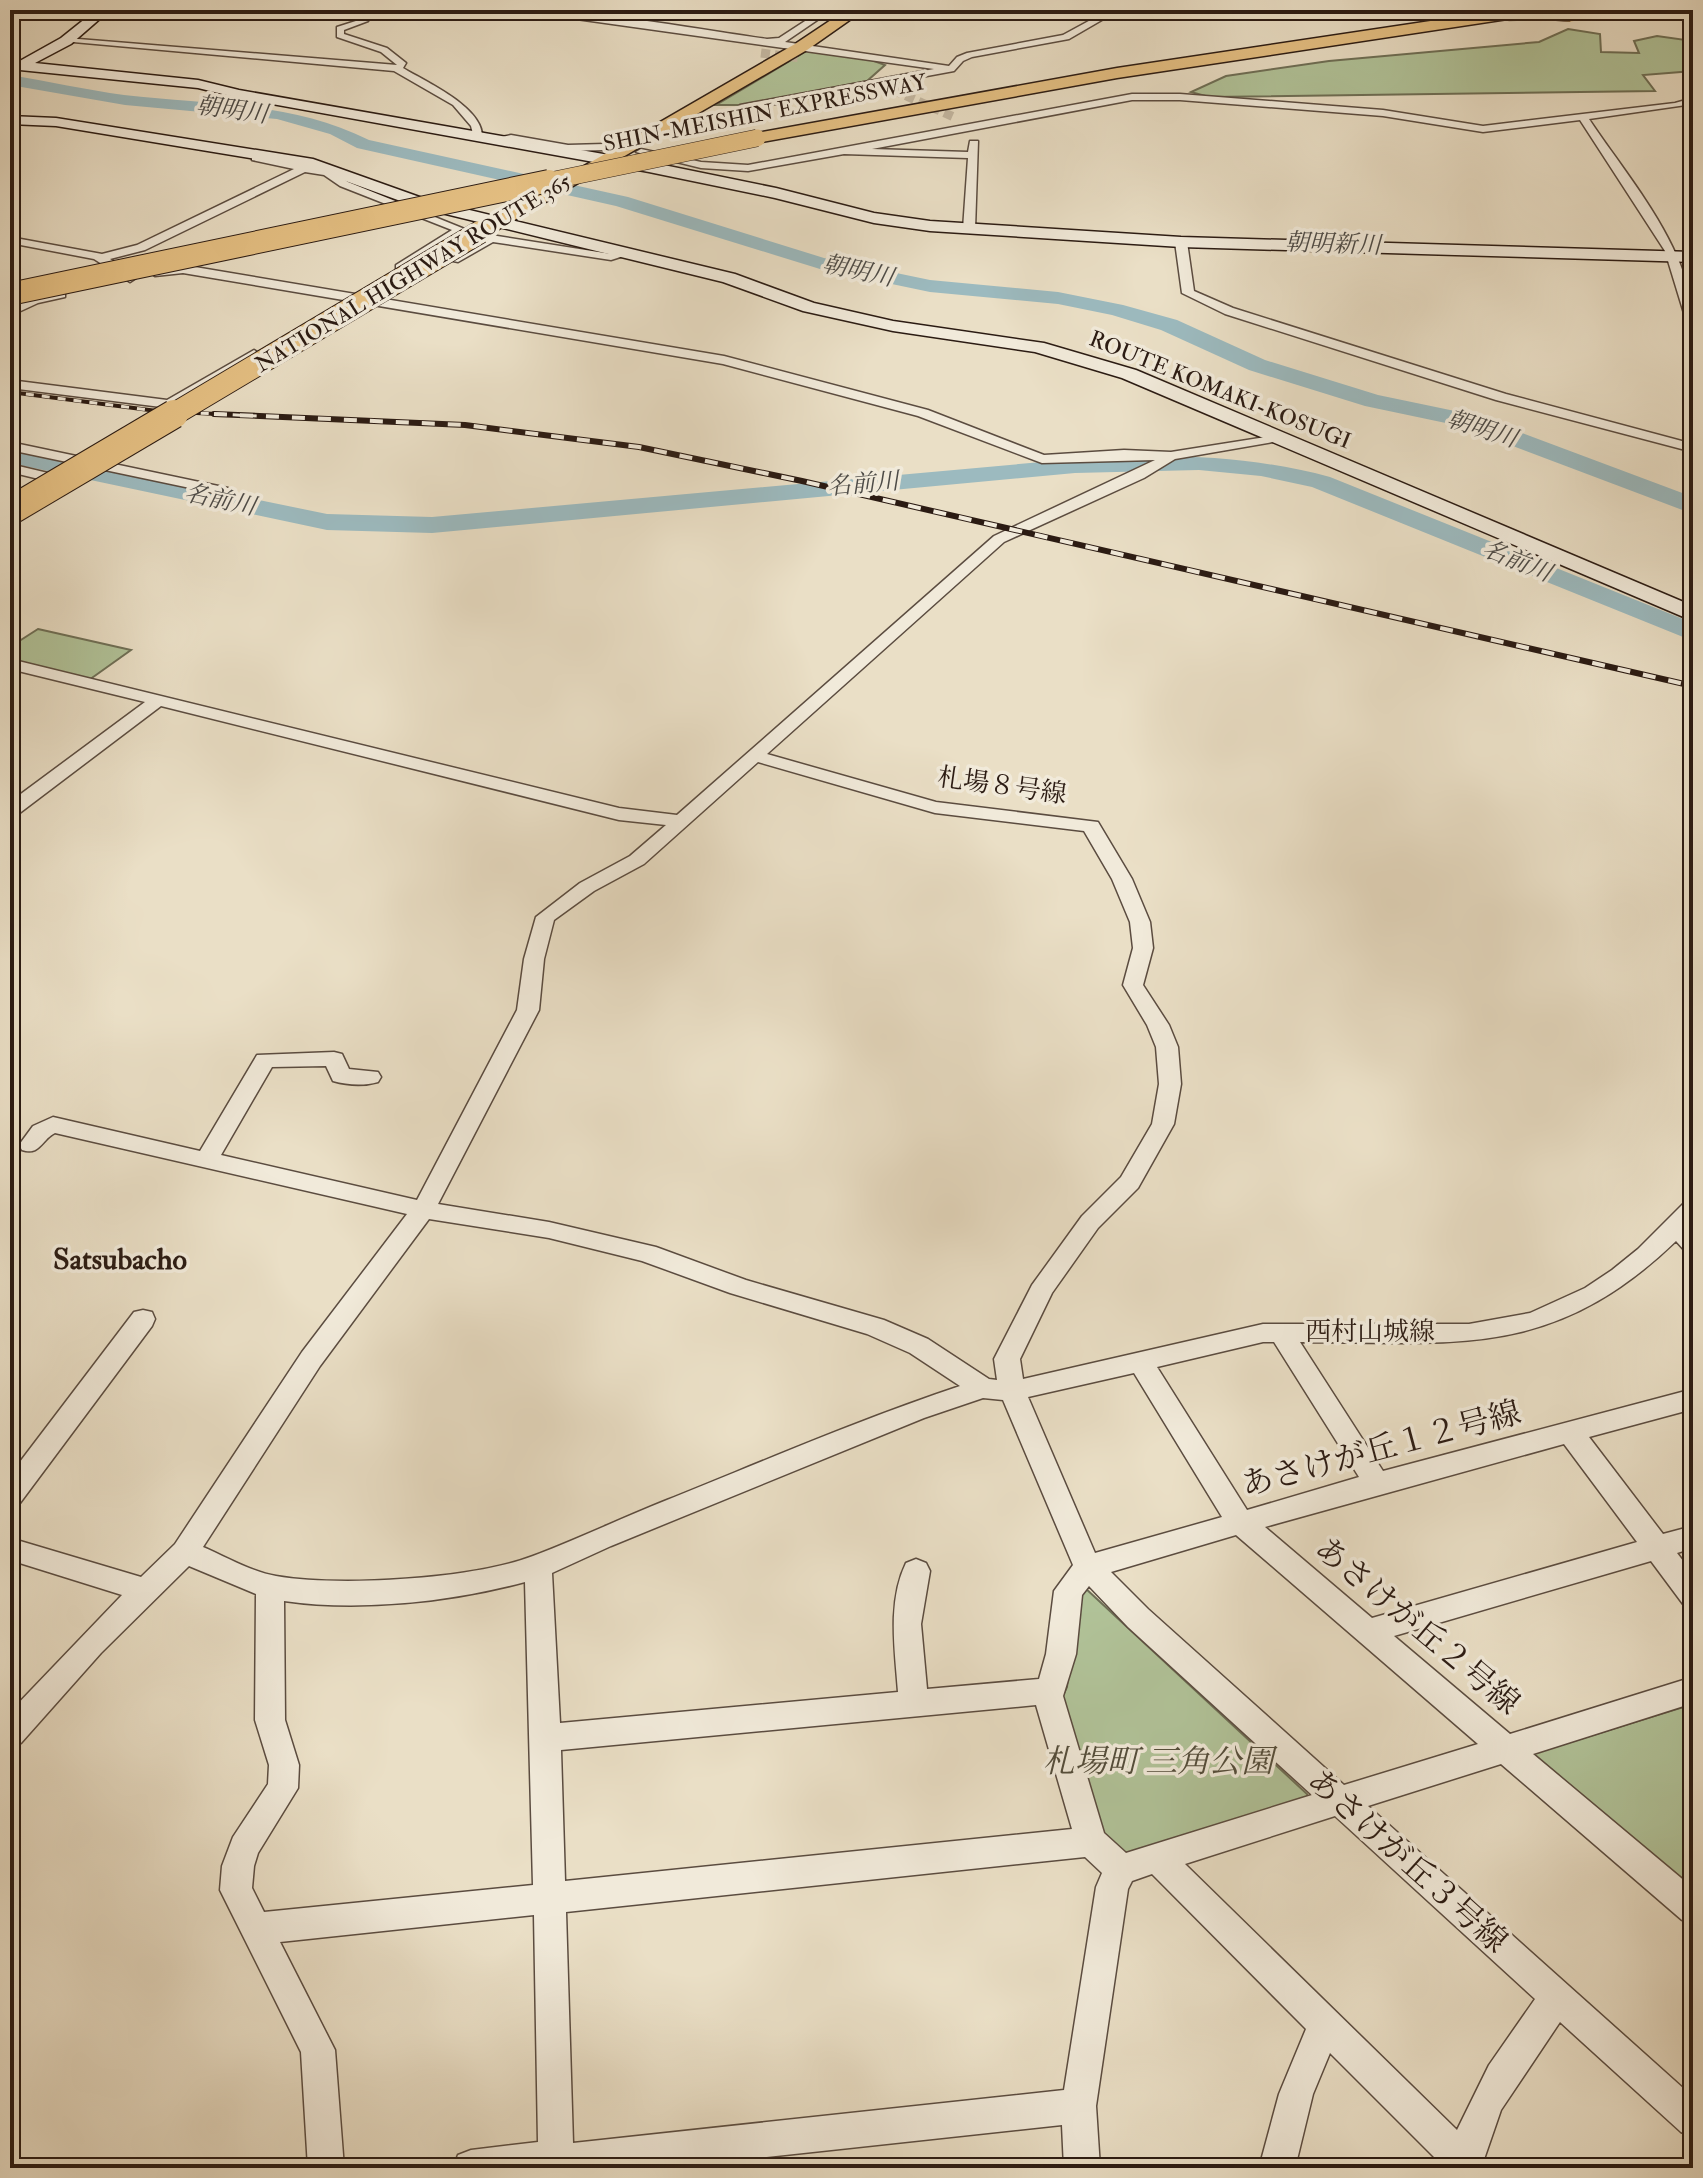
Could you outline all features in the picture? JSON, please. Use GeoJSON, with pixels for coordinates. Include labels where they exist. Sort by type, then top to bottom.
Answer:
{"type":"FeatureCollection","features":[{"type":"Feature","properties":{"kind":"highway","name":"NATIONAL HIGHWAY ROUTE 365"},"geometry":{"type":"LineString","coordinates":[[10,511],[495,224],[602,157],[801,52],[856,10]]}},
{"type":"Feature","properties":{"kind":"highway","name":"SHIN-MEISHIN EXPRESSWAY"},"geometry":{"type":"LineString","coordinates":[[10,287],[977,89],[1228,47],[1485,10]]}},
{"type":"Feature","properties":{"kind":"highway","name":"SHIN-MEISHIN EXPRESSWAY"},"geometry":{"type":"LineString","coordinates":[[10,294],[752,135],[1133,70],[1535,10]]}},
{"type":"Feature","properties":{"kind":"highway"},"geometry":{"type":"LineString","coordinates":[[870,117],[1216,63],[1475,36],[1502,30],[1522,16],[1652,10]]}},
{"type":"Feature","properties":{"kind":"highway"},"geometry":{"type":"LineString","coordinates":[[977,89],[1348,21]]}},
{"type":"Feature","properties":{"kind":"street"},"geometry":{"type":"LineString","coordinates":[[15,68],[66,41],[104,10]]}},
{"type":"Feature","properties":{"kind":"street"},"geometry":{"type":"LineString","coordinates":[[361,10],[364,21],[340,29],[340,35],[392,54],[403,65],[397,68]]}},
{"type":"Feature","properties":{"kind":"street"},"geometry":{"type":"LineString","coordinates":[[516,10],[650,25],[854,63],[895,62],[951,69]]}},
{"type":"Feature","properties":{"kind":"street"},"geometry":{"type":"LineString","coordinates":[[609,19],[619,10]]}},
{"type":"Feature","properties":{"kind":"street"},"geometry":{"type":"LineString","coordinates":[[749,37],[781,41],[828,10]]}},
{"type":"Feature","properties":{"kind":"street"},"geometry":{"type":"LineString","coordinates":[[743,107],[951,69],[960,59],[970,55],[1066,37],[1115,10]]}},
{"type":"Feature","properties":{"kind":"street"},"geometry":{"type":"LineString","coordinates":[[650,25],[663,39]]}},
{"type":"Feature","properties":{"kind":"street"},"geometry":{"type":"LineString","coordinates":[[66,41],[397,68],[456,103],[476,125],[478,136]]}},
{"type":"Feature","properties":{"kind":"street"},"geometry":{"type":"LineString","coordinates":[[746,51],[761,53]]}},
{"type":"Feature","properties":{"kind":"street"},"geometry":{"type":"LineString","coordinates":[[15,68],[198,84],[283,102],[602,157],[874,218],[969,229],[1181,242],[1673,254],[1693,257]]}},
{"type":"Feature","properties":{"kind":"street"},"geometry":{"type":"LineString","coordinates":[[878,84],[893,90]]}},
{"type":"Feature","properties":{"kind":"street"},"geometry":{"type":"LineString","coordinates":[[713,180],[719,176],[642,158],[641,152],[701,165],[748,168],[1154,95],[1383,113],[1483,129],[1676,106],[1693,101]]}},
{"type":"Feature","properties":{"kind":"street"},"geometry":{"type":"LineString","coordinates":[[956,118],[972,126],[976,132],[969,229]]}},
{"type":"Feature","properties":{"kind":"street"},"geometry":{"type":"LineString","coordinates":[[1583,118],[1673,254],[1693,323]]}},
{"type":"Feature","properties":{"kind":"street"},"geometry":{"type":"LineString","coordinates":[[10,384],[169,404],[461,230],[344,184],[327,173],[197,146],[16,120]]}},
{"type":"Feature","properties":{"kind":"street","name":"ROUTE KOMAKI-KOSUGI"},"geometry":{"type":"LineString","coordinates":[[16,120],[56,122],[313,164],[423,204],[495,224],[729,278],[809,307],[853,318],[1037,347],[1089,360],[1279,437],[1693,614]]}},
{"type":"Feature","properties":{"kind":"street"},"geometry":{"type":"LineString","coordinates":[[844,151],[972,155]]}},
{"type":"Feature","properties":{"kind":"street"},"geometry":{"type":"LineString","coordinates":[[10,240],[102,257],[141,248],[304,168]]}},
{"type":"Feature","properties":{"kind":"street"},"geometry":{"type":"LineString","coordinates":[[209,406],[491,238],[611,257],[627,253]]}},
{"type":"Feature","properties":{"kind":"street"},"geometry":{"type":"LineString","coordinates":[[1181,242],[1188,293],[1229,311],[1501,397],[1693,448]]}},
{"type":"Feature","properties":{"kind":"street"},"geometry":{"type":"LineString","coordinates":[[102,257],[131,278]]}},
{"type":"Feature","properties":{"kind":"street"},"geometry":{"type":"LineString","coordinates":[[10,312],[34,300],[183,269],[724,360],[923,413],[1042,459],[1124,454],[1169,457],[1279,437]]}},
{"type":"Feature","properties":{"kind":"street"},"geometry":{"type":"LineString","coordinates":[[10,497],[69,460],[148,417]]}},
{"type":"Feature","properties":{"kind":"street"},"geometry":{"type":"LineString","coordinates":[[10,446],[228,492]]}},
{"type":"Feature","properties":{"kind":"street"},"geometry":{"type":"LineString","coordinates":[[10,1733],[144,1590],[185,1552],[280,1403],[367,1280],[425,1207],[528,1010],[534,959],[546,917],[587,887],[637,860],[999,539],[1139,475],[1169,457]]}},
{"type":"Feature","properties":{"kind":"street"},"geometry":{"type":"LineString","coordinates":[[10,468],[79,484],[10,525]]}},
{"type":"Feature","properties":{"kind":"street"},"geometry":{"type":"LineString","coordinates":[[10,664],[619,814],[683,821]]}},
{"type":"Feature","properties":{"kind":"street"},"geometry":{"type":"LineString","coordinates":[[10,811],[159,700]]}},
{"type":"Feature","properties":{"kind":"street","name":"札場８号線"},"geometry":{"type":"LineString","coordinates":[[755,756],[935,807],[1091,826],[1140,924],[1143,941],[1133,985],[1158,1025],[1167,1047],[1170,1084],[1163,1124],[1130,1182],[1076,1240],[1041,1291],[1007,1359],[998,1390]]}},
{"type":"Feature","properties":{"kind":"street"},"geometry":{"type":"LineString","coordinates":[[207,1159],[265,1060],[334,1059],[341,1076],[370,1077]]}},
{"type":"Feature","properties":{"kind":"street"},"geometry":{"type":"LineString","coordinates":[[30,1145],[41,1131],[53,1125],[425,1207],[436,1212],[549,1230],[647,1253],[739,1287],[875,1327],[919,1346],[998,1390]]}},
{"type":"Feature","properties":{"kind":"street","name":"西村山城線"},"geometry":{"type":"LineString","coordinates":[[185,1552],[270,1587],[327,1595],[451,1585],[538,1567],[830,1445],[998,1390],[1263,1333],[1469,1333],[1513,1328],[1563,1310],[1622,1278],[1688,1226]]}},
{"type":"Feature","properties":{"kind":"street"},"geometry":{"type":"LineString","coordinates":[[10,1495],[143,1319]]}},
{"type":"Feature","properties":{"kind":"street"},"geometry":{"type":"LineString","coordinates":[[1280,1332],[1377,1483]]}},
{"type":"Feature","properties":{"kind":"street","name":"あさけが丘２号線"},"geometry":{"type":"LineString","coordinates":[[1139,1360],[1240,1522],[1693,1909]]}},
{"type":"Feature","properties":{"kind":"street","name":"あさけが丘３号線"},"geometry":{"type":"LineString","coordinates":[[998,1390],[1088,1567],[1138,1618],[1693,2120]]}},
{"type":"Feature","properties":{"kind":"street","name":"あさけが丘１２号線"},"geometry":{"type":"LineString","coordinates":[[1088,1567],[1377,1483],[1693,1399]]}},
{"type":"Feature","properties":{"kind":"street"},"geometry":{"type":"LineString","coordinates":[[1571,1433],[1693,1596]]}},
{"type":"Feature","properties":{"kind":"street"},"geometry":{"type":"LineString","coordinates":[[1366,1632],[1693,1537]]}},
{"type":"Feature","properties":{"kind":"street"},"geometry":{"type":"LineString","coordinates":[[10,1549],[144,1590]]}},
{"type":"Feature","properties":{"kind":"street"},"geometry":{"type":"LineString","coordinates":[[538,1567],[546,1738],[557,2165]]}},
{"type":"Feature","properties":{"kind":"street"},"geometry":{"type":"LineString","coordinates":[[1088,1567],[1068,1591],[1061,1654],[1048,1696],[1091,1842],[1121,1869]]}},
{"type":"Feature","properties":{"kind":"street"},"geometry":{"type":"LineString","coordinates":[[913,1701],[907,1624],[916,1571]]}},
{"type":"Feature","properties":{"kind":"street"},"geometry":{"type":"LineString","coordinates":[[270,1587],[270,1720],[284,1765],[283,1788],[244,1847],[238,1866],[236,1890],[318,2050],[326,2168]]}},
{"type":"Feature","properties":{"kind":"street"},"geometry":{"type":"LineString","coordinates":[[1082,2168],[1079,2106],[1112,1887],[1121,1869],[1693,1690]]}},
{"type":"Feature","properties":{"kind":"street"},"geometry":{"type":"LineString","coordinates":[[546,1738],[913,1701],[1049,1691]]}},
{"type":"Feature","properties":{"kind":"street"},"geometry":{"type":"LineString","coordinates":[[254,1929],[1091,1842]]}},
{"type":"Feature","properties":{"kind":"street"},"geometry":{"type":"LineString","coordinates":[[1157,1858],[1464,2165],[1487,2097],[1500,2074],[1559,1996]]}},
{"type":"Feature","properties":{"kind":"street"},"geometry":{"type":"LineString","coordinates":[[1277,2168],[1298,2081],[1313,2047],[1327,2026]]}},
{"type":"Feature","properties":{"kind":"street"},"geometry":{"type":"LineString","coordinates":[[471,2168],[536,2160],[557,2165],[1079,2106]]}},
{"type":"Feature","properties":{"kind":"green space"},"geometry":{"type":"Polygon","coordinates":[[[1568,29],[1600,34],[1601,52],[1639,53],[1634,41],[1657,36],[1693,41],[1693,71],[1643,75],[1655,91],[1209,97],[1191,92],[1226,76],[1329,61],[1539,42],[1568,29]]]}},
{"type":"Feature","properties":{"kind":"green space"},"geometry":{"type":"Polygon","coordinates":[[[808,50],[866,58],[885,65],[867,81],[741,105],[716,105],[808,50]]]}},
{"type":"Feature","properties":{"kind":"green space"},"geometry":{"type":"Polygon","coordinates":[[[38,629],[131,650],[89,680],[10,660],[10,647],[38,629]]]}},
{"type":"Feature","properties":{"kind":"green space","name":"札場町 三角公園"},"geometry":{"type":"Polygon","coordinates":[[[1084,1587],[1307,1794],[1309,1802],[1127,1856],[1096,1830],[1060,1702],[1067,1687],[1078,1591],[1084,1587]]]}},
{"type":"Feature","properties":{"kind":"green space"},"geometry":{"type":"Polygon","coordinates":[[[1693,1704],[1693,1898],[1534,1762],[1535,1753],[1693,1704]]]}},
{"type":"Feature","properties":{"kind":"waterway","name":"朝明川"},"geometry":{"type":"LineString","coordinates":[[10,80],[125,100],[277,114],[336,130],[363,144],[621,201],[820,263],[930,286],[1058,298],[1116,309],[1169,325],[1257,365],[1373,401],[1466,420],[1693,506]]}},
{"type":"Feature","properties":{"kind":"waterway","name":"名前川"},"geometry":{"type":"LineString","coordinates":[[10,456],[327,522],[432,525],[1075,466],[1168,462],[1261,468],[1321,482],[1693,633]]}},
{"type":"Feature","properties":{"kind":"tunnel"},"geometry":{"type":"LineString","coordinates":[[1516,10],[1517,21]]}},
{"type":"Feature","properties":{"kind":"tunnel"},"geometry":{"type":"LineString","coordinates":[[761,53],[801,58]]}},
{"type":"Feature","properties":{"kind":"tunnel"},"geometry":{"type":"LineString","coordinates":[[893,90],[956,118]]}},
{"type":"Feature","properties":{"kind":"railway"},"geometry":{"type":"LineString","coordinates":[[10,392],[157,411],[245,415]]}},
{"type":"Feature","properties":{"kind":"railway"},"geometry":{"type":"LineString","coordinates":[[214,414],[245,415]]}},
{"type":"Feature","properties":{"kind":"railway"},"geometry":{"type":"LineString","coordinates":[[245,415],[465,425],[639,447],[802,481],[1693,686]]}},
{"type":"Feature","properties":{"kind":"railway"},"geometry":{"type":"LineString","coordinates":[[245,415],[258,416]]}},
{"type":"Feature","properties":{"kind":"district","name":"Satsubacho"},"geometry":{"type":"Point","coordinates":[120,1259]}},
{"type":"Feature","properties":{"kind":"water label","name":"朝明新川"},"geometry":{"type":"Point","coordinates":[1333,244]}}]}
